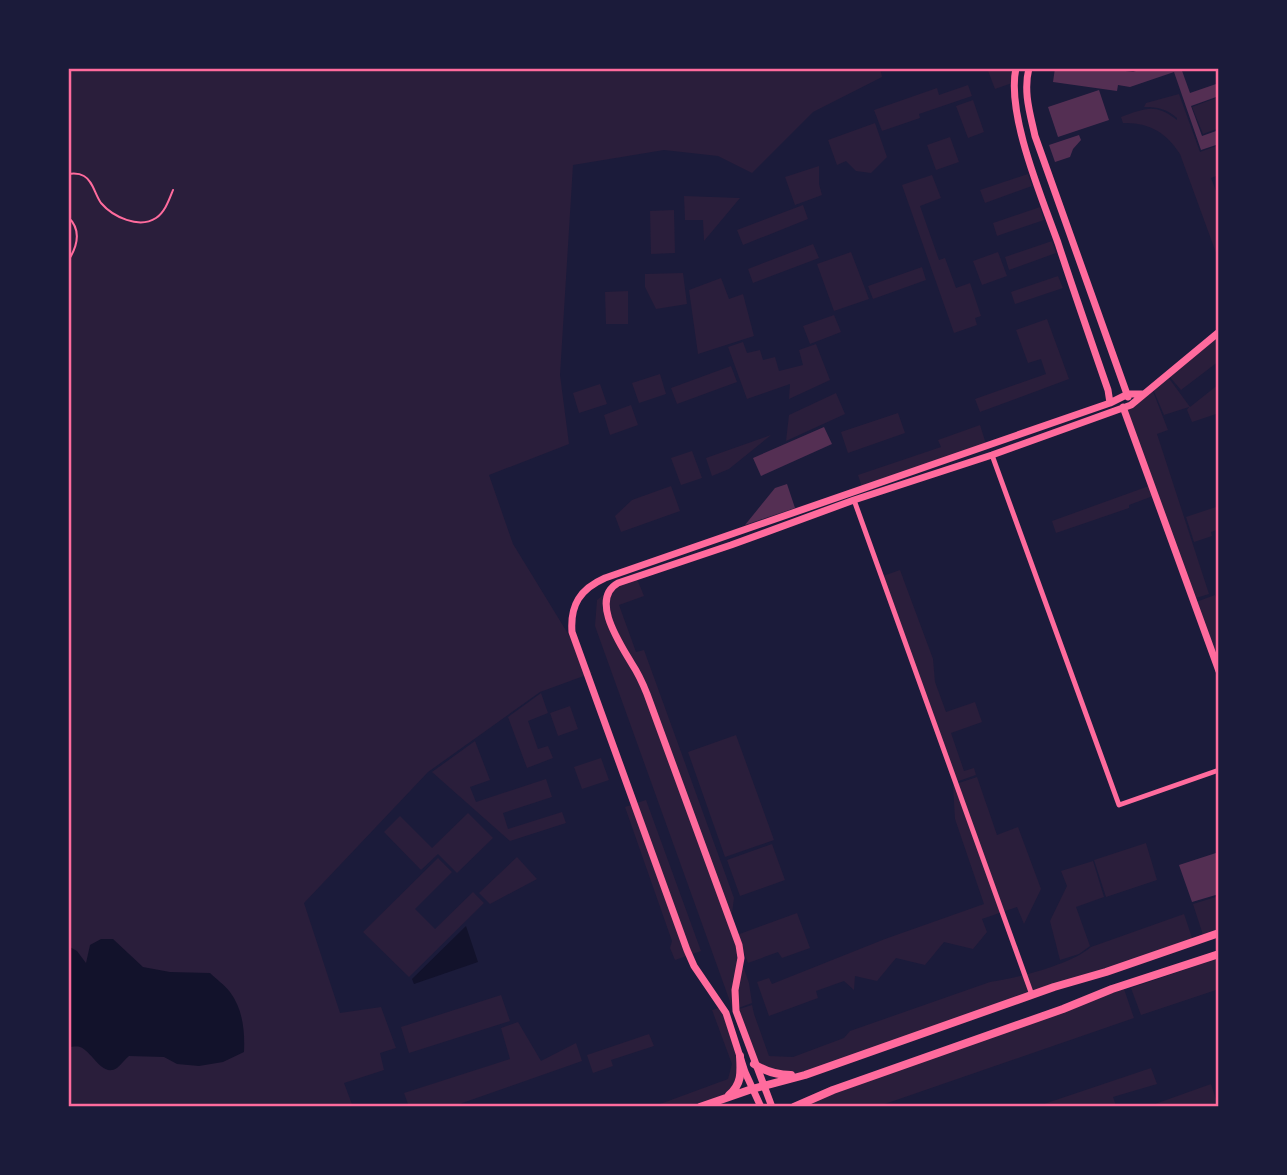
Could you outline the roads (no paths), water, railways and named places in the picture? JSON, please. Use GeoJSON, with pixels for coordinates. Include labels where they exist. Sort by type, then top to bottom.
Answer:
{"type":"FeatureCollection","features":[{"type":"Feature","properties":{"kind":"main road"},"geometry":{"type":"LineString","coordinates":[[1016,68],[1014,99],[1021,134],[1108,390],[1110,403]]}},
{"type":"Feature","properties":{"kind":"main road"},"geometry":{"type":"LineString","coordinates":[[1029,68],[1026,80],[1027,98],[1035,136],[1128,394],[1127,406],[1219,671]]}},
{"type":"Feature","properties":{"kind":"main road"},"geometry":{"type":"LineString","coordinates":[[772,1107],[735,1007],[735,990],[741,962],[740,949],[647,694],[607,615],[606,597],[610,588],[1127,406],[1219,332]]}},
{"type":"Feature","properties":{"kind":"main road"},"geometry":{"type":"LineString","coordinates":[[761,1107],[724,1010],[687,950],[575,643],[571,622],[577,600],[586,590],[605,579],[1110,403],[1128,394],[1143,394]]}},
{"type":"Feature","properties":{"kind":"main road"},"geometry":{"type":"LineString","coordinates":[[1110,403],[1127,406]]}},
{"type":"Feature","properties":{"kind":"main road"},"geometry":{"type":"LineString","coordinates":[[700,1107],[805,1075],[1219,933]]}},
{"type":"Feature","properties":{"kind":"main road"},"geometry":{"type":"LineString","coordinates":[[794,1107],[833,1090],[1063,1009],[1112,989],[1219,954]]}},
{"type":"Feature","properties":{"kind":"main road"},"geometry":{"type":"LineString","coordinates":[[726,1098],[741,1077],[740,1056]]}},
{"type":"Feature","properties":{"kind":"main road"},"geometry":{"type":"LineString","coordinates":[[754,1064],[772,1073],[805,1075]]}},
{"type":"Feature","properties":{"kind":"street"},"geometry":{"type":"LineString","coordinates":[[992,454],[1119,805],[1219,770]]}},
{"type":"Feature","properties":{"kind":"street"},"geometry":{"type":"LineString","coordinates":[[854,500],[1032,995]]}}]}
